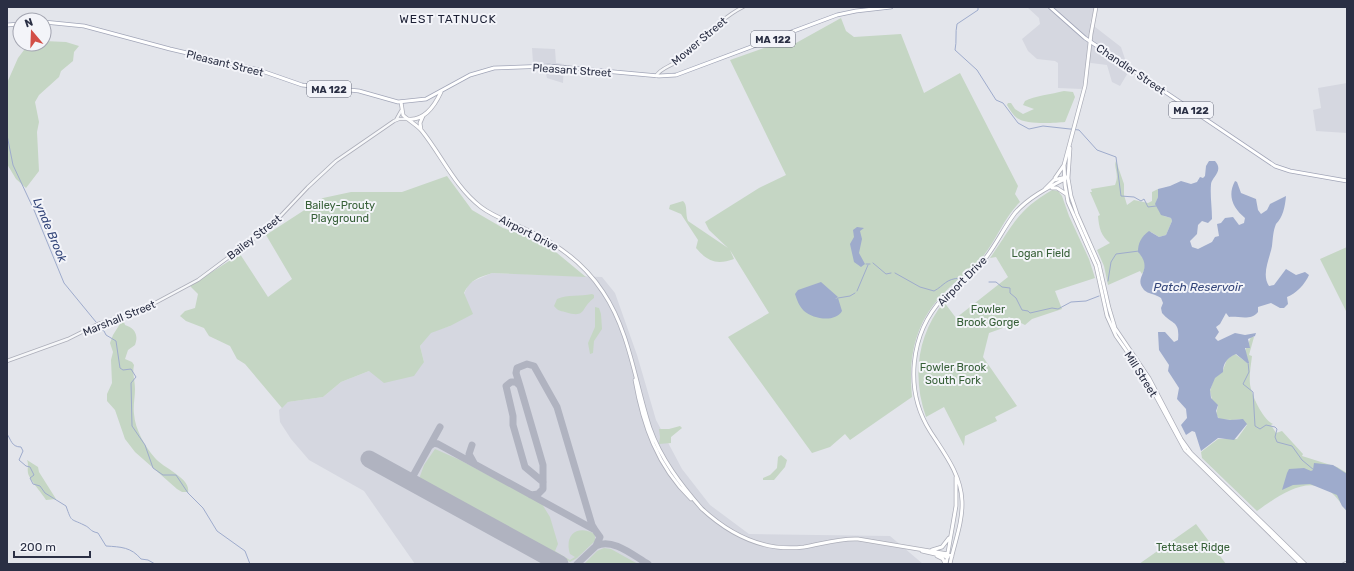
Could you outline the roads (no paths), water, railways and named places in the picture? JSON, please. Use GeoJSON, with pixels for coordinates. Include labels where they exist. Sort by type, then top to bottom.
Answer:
{"type":"FeatureCollection","features":[{"type":"Feature","properties":{"kind":"main road","name":"Pleasant Street"},"geometry":{"type":"LineString","coordinates":[[52,22],[91,27],[170,49],[259,70],[302,85],[359,91],[401,102],[416,101],[430,97],[470,75],[494,68],[552,66],[656,76],[671,76],[686,72],[840,14],[891,7]]}},
{"type":"Feature","properties":{"kind":"main road","name":"Chandler Street"},"geometry":{"type":"LineString","coordinates":[[1050,7],[1090,42],[1275,166],[1290,171],[1347,181]]}},
{"type":"Feature","properties":{"kind":"main road","name":"Mill Street"},"geometry":{"type":"LineString","coordinates":[[1096,7],[1090,42],[1086,84],[1064,165],[1074,206],[1101,270],[1115,328],[1150,378],[1181,444],[1193,459],[1301,564]]}},
{"type":"Feature","properties":{"kind":"main road"},"geometry":{"type":"LineString","coordinates":[[408,119],[412,120],[424,115],[433,107],[441,92]]}},
{"type":"Feature","properties":{"kind":"main road"},"geometry":{"type":"LineString","coordinates":[[430,97],[433,102],[433,107]]}},
{"type":"Feature","properties":{"kind":"main road"},"geometry":{"type":"LineString","coordinates":[[401,102],[401,110]]}},
{"type":"Feature","properties":{"kind":"main road","name":"Airport Drive"},"geometry":{"type":"LineString","coordinates":[[401,110],[408,119],[421,130],[460,186],[479,206],[561,248],[579,263],[596,281],[616,314],[650,428],[661,453],[682,485],[702,509],[717,522],[734,533],[770,546],[796,548],[854,539],[925,550],[952,556],[962,508],[960,487],[948,457],[924,420],[916,398],[914,366],[920,337],[930,315],[943,298],[984,260],[1024,204],[1066,178]]}},
{"type":"Feature","properties":{"kind":"main road"},"geometry":{"type":"LineString","coordinates":[[421,130],[420,123],[424,115]]}},
{"type":"Feature","properties":{"kind":"main road","name":"Mill Street"},"geometry":{"type":"LineString","coordinates":[[1070,140],[1066,194],[1073,215],[1096,266],[1105,309],[1111,326],[1150,386],[1173,427],[1191,453],[1305,564]]}},
{"type":"Feature","properties":{"kind":"main road","name":"Airport Drive"},"geometry":{"type":"LineString","coordinates":[[1042,192],[1054,180],[1064,165]]}},
{"type":"Feature","properties":{"kind":"main road","name":"Airport Drive"},"geometry":{"type":"LineString","coordinates":[[1054,180],[1066,178]]}},
{"type":"Feature","properties":{"kind":"main road"},"geometry":{"type":"LineString","coordinates":[[1050,188],[1057,188],[1066,194]]}},
{"type":"Feature","properties":{"kind":"main road","name":"Airport Drive"},"geometry":{"type":"LineString","coordinates":[[948,555],[957,499],[955,474]]}},
{"type":"Feature","properties":{"kind":"main road","name":"Airport Drive"},"geometry":{"type":"LineString","coordinates":[[925,550],[938,549],[945,545],[952,528]]}},
{"type":"Feature","properties":{"kind":"main road","name":"Airport Drive"},"geometry":{"type":"LineString","coordinates":[[916,549],[948,555]]}},
{"type":"Feature","properties":{"kind":"main road"},"geometry":{"type":"LineString","coordinates":[[932,553],[941,557],[945,564]]}},
{"type":"Feature","properties":{"kind":"main road"},"geometry":{"type":"LineString","coordinates":[[945,564],[948,555]]}},
{"type":"Feature","properties":{"kind":"main road"},"geometry":{"type":"LineString","coordinates":[[950,564],[952,556]]}},
{"type":"Feature","properties":{"kind":"street","name":"Mower Street"},"geometry":{"type":"LineString","coordinates":[[656,76],[660,70],[676,62],[729,16],[743,7]]}},
{"type":"Feature","properties":{"kind":"street","name":"Bailey Street"},"geometry":{"type":"LineString","coordinates":[[184,288],[210,272],[272,225],[323,172],[395,120],[401,110]]}},
{"type":"Feature","properties":{"kind":"street"},"geometry":{"type":"LineString","coordinates":[[395,120],[408,119]]}},
{"type":"Feature","properties":{"kind":"street","name":"Marshall Street"},"geometry":{"type":"LineString","coordinates":[[7,361],[68,339],[98,324],[140,311],[184,288]]}},
{"type":"Feature","properties":{"kind":"water","name":"Patch Reservoir"},"geometry":{"type":"Polygon","coordinates":[[[1209,161],[1215,161],[1218,168],[1217,174],[1211,184],[1212,219],[1208,223],[1202,221],[1198,225],[1197,234],[1190,241],[1192,247],[1198,249],[1212,242],[1215,237],[1219,236],[1217,224],[1221,223],[1225,218],[1233,217],[1239,225],[1244,223],[1245,218],[1234,206],[1231,197],[1235,181],[1237,182],[1241,193],[1256,199],[1258,210],[1261,214],[1267,210],[1270,204],[1286,196],[1283,212],[1274,229],[1272,246],[1266,271],[1269,286],[1274,285],[1286,269],[1296,275],[1305,272],[1309,275],[1294,294],[1287,297],[1288,304],[1284,308],[1280,308],[1271,303],[1258,307],[1258,312],[1255,315],[1248,317],[1229,317],[1226,313],[1220,324],[1216,327],[1219,332],[1215,338],[1218,341],[1235,333],[1245,335],[1256,333],[1255,336],[1248,339],[1250,348],[1245,348],[1249,363],[1236,354],[1230,357],[1225,363],[1223,372],[1215,378],[1210,390],[1211,398],[1218,405],[1216,411],[1218,418],[1230,420],[1243,419],[1247,424],[1234,440],[1218,438],[1201,451],[1195,432],[1192,431],[1186,435],[1181,425],[1187,418],[1186,409],[1177,399],[1179,388],[1168,371],[1169,365],[1159,350],[1158,332],[1165,332],[1174,342],[1178,340],[1178,329],[1162,313],[1161,308],[1163,303],[1161,298],[1144,290],[1141,285],[1140,281],[1144,264],[1143,259],[1138,252],[1140,240],[1146,233],[1149,231],[1159,237],[1166,235],[1172,221],[1171,218],[1161,215],[1155,204],[1158,197],[1158,189],[1181,181],[1191,184],[1197,182],[1200,177],[1203,178],[1205,176],[1206,166],[1209,161]]]}},
{"type":"Feature","properties":{"kind":"water"},"geometry":{"type":"Polygon","coordinates":[[[857,227],[864,228],[860,231],[862,239],[859,253],[865,264],[861,267],[854,262],[850,244],[854,237],[853,230],[857,227]]]}},
{"type":"Feature","properties":{"kind":"water"},"geometry":{"type":"Polygon","coordinates":[[[821,282],[838,297],[835,299],[838,298],[842,311],[839,315],[829,318],[818,318],[808,314],[801,307],[795,294],[798,290],[821,282]]]}},
{"type":"Feature","properties":{"kind":"water"},"geometry":{"type":"Polygon","coordinates":[[[1314,463],[1333,465],[1347,474],[1347,511],[1342,506],[1337,495],[1310,484],[1293,485],[1282,490],[1289,469],[1304,468],[1311,471],[1313,470],[1314,463]]]}},
{"type":"Feature","properties":{"kind":"waterway"},"geometry":{"type":"LineString","coordinates":[[978,7],[978,10],[957,24],[955,50],[977,70],[996,100],[1003,103],[1018,123],[1029,129],[1043,126],[1079,130],[1097,150],[1116,157],[1121,196],[1134,197],[1141,201],[1144,199],[1148,207],[1156,206]]}},
{"type":"Feature","properties":{"kind":"waterway","name":"Lynde Brook"},"geometry":{"type":"LineString","coordinates":[[7,135],[13,165],[34,210],[64,283],[96,322]]}},
{"type":"Feature","properties":{"kind":"waterway"},"geometry":{"type":"LineString","coordinates":[[1108,281],[1111,262],[1116,254],[1139,251]]}},
{"type":"Feature","properties":{"kind":"waterway"},"geometry":{"type":"LineString","coordinates":[[873,263],[886,274],[891,273]]}},
{"type":"Feature","properties":{"kind":"waterway"},"geometry":{"type":"LineString","coordinates":[[857,291],[868,265]]}},
{"type":"Feature","properties":{"kind":"waterway"},"geometry":{"type":"LineString","coordinates":[[895,273],[920,287],[934,291],[948,281],[960,278]]}},
{"type":"Feature","properties":{"kind":"waterway"},"geometry":{"type":"LineString","coordinates":[[989,282],[996,282],[1002,287],[1010,288],[1010,293],[1016,298],[1022,310],[1030,313],[1052,308],[1058,309],[1071,302],[1086,301],[1099,296]]}},
{"type":"Feature","properties":{"kind":"waterway"},"geometry":{"type":"LineString","coordinates":[[838,298],[850,296],[855,293]]}},
{"type":"Feature","properties":{"kind":"waterway","name":"Lynde Brook"},"geometry":{"type":"LineString","coordinates":[[98,327],[104,331],[106,335],[116,341],[120,368],[123,370],[131,369],[136,377],[131,383],[132,426],[145,445],[153,468],[163,475],[176,475],[188,493],[203,508],[217,531],[245,551],[250,564]]}},
{"type":"Feature","properties":{"kind":"waterway"},"geometry":{"type":"LineString","coordinates":[[1248,362],[1249,372],[1243,384],[1253,392],[1255,426],[1260,429],[1266,425],[1275,427],[1277,429],[1275,437],[1277,442],[1292,446],[1302,460],[1314,470]]}},
{"type":"Feature","properties":{"kind":"waterway"},"geometry":{"type":"LineString","coordinates":[[7,434],[15,446],[21,447],[23,451],[19,460],[26,466],[30,467],[34,475],[30,478],[33,484],[40,486],[45,493],[66,506],[72,519],[98,533],[106,546],[121,547],[133,552],[141,559],[148,560],[155,564]]}},
{"type":"Feature","properties":{"kind":"district","name":"WEST TATNUCK"},"geometry":{"type":"Point","coordinates":[448,19]}},
{"type":"Feature","properties":{"kind":"park label","name":"Bailey-Prouty Playground"},"geometry":{"type":"Point","coordinates":[340,211]}},
{"type":"Feature","properties":{"kind":"park label","name":"Logan Field"},"geometry":{"type":"Point","coordinates":[1041,253]}},
{"type":"Feature","properties":{"kind":"park label","name":"Fowler Brook Gorge"},"geometry":{"type":"Point","coordinates":[988,315]}},
{"type":"Feature","properties":{"kind":"park label","name":"Fowler Brook South Fork"},"geometry":{"type":"Point","coordinates":[953,373]}},
{"type":"Feature","properties":{"kind":"park label","name":"Tettaset Ridge"},"geometry":{"type":"Point","coordinates":[1193,547]}}]}
